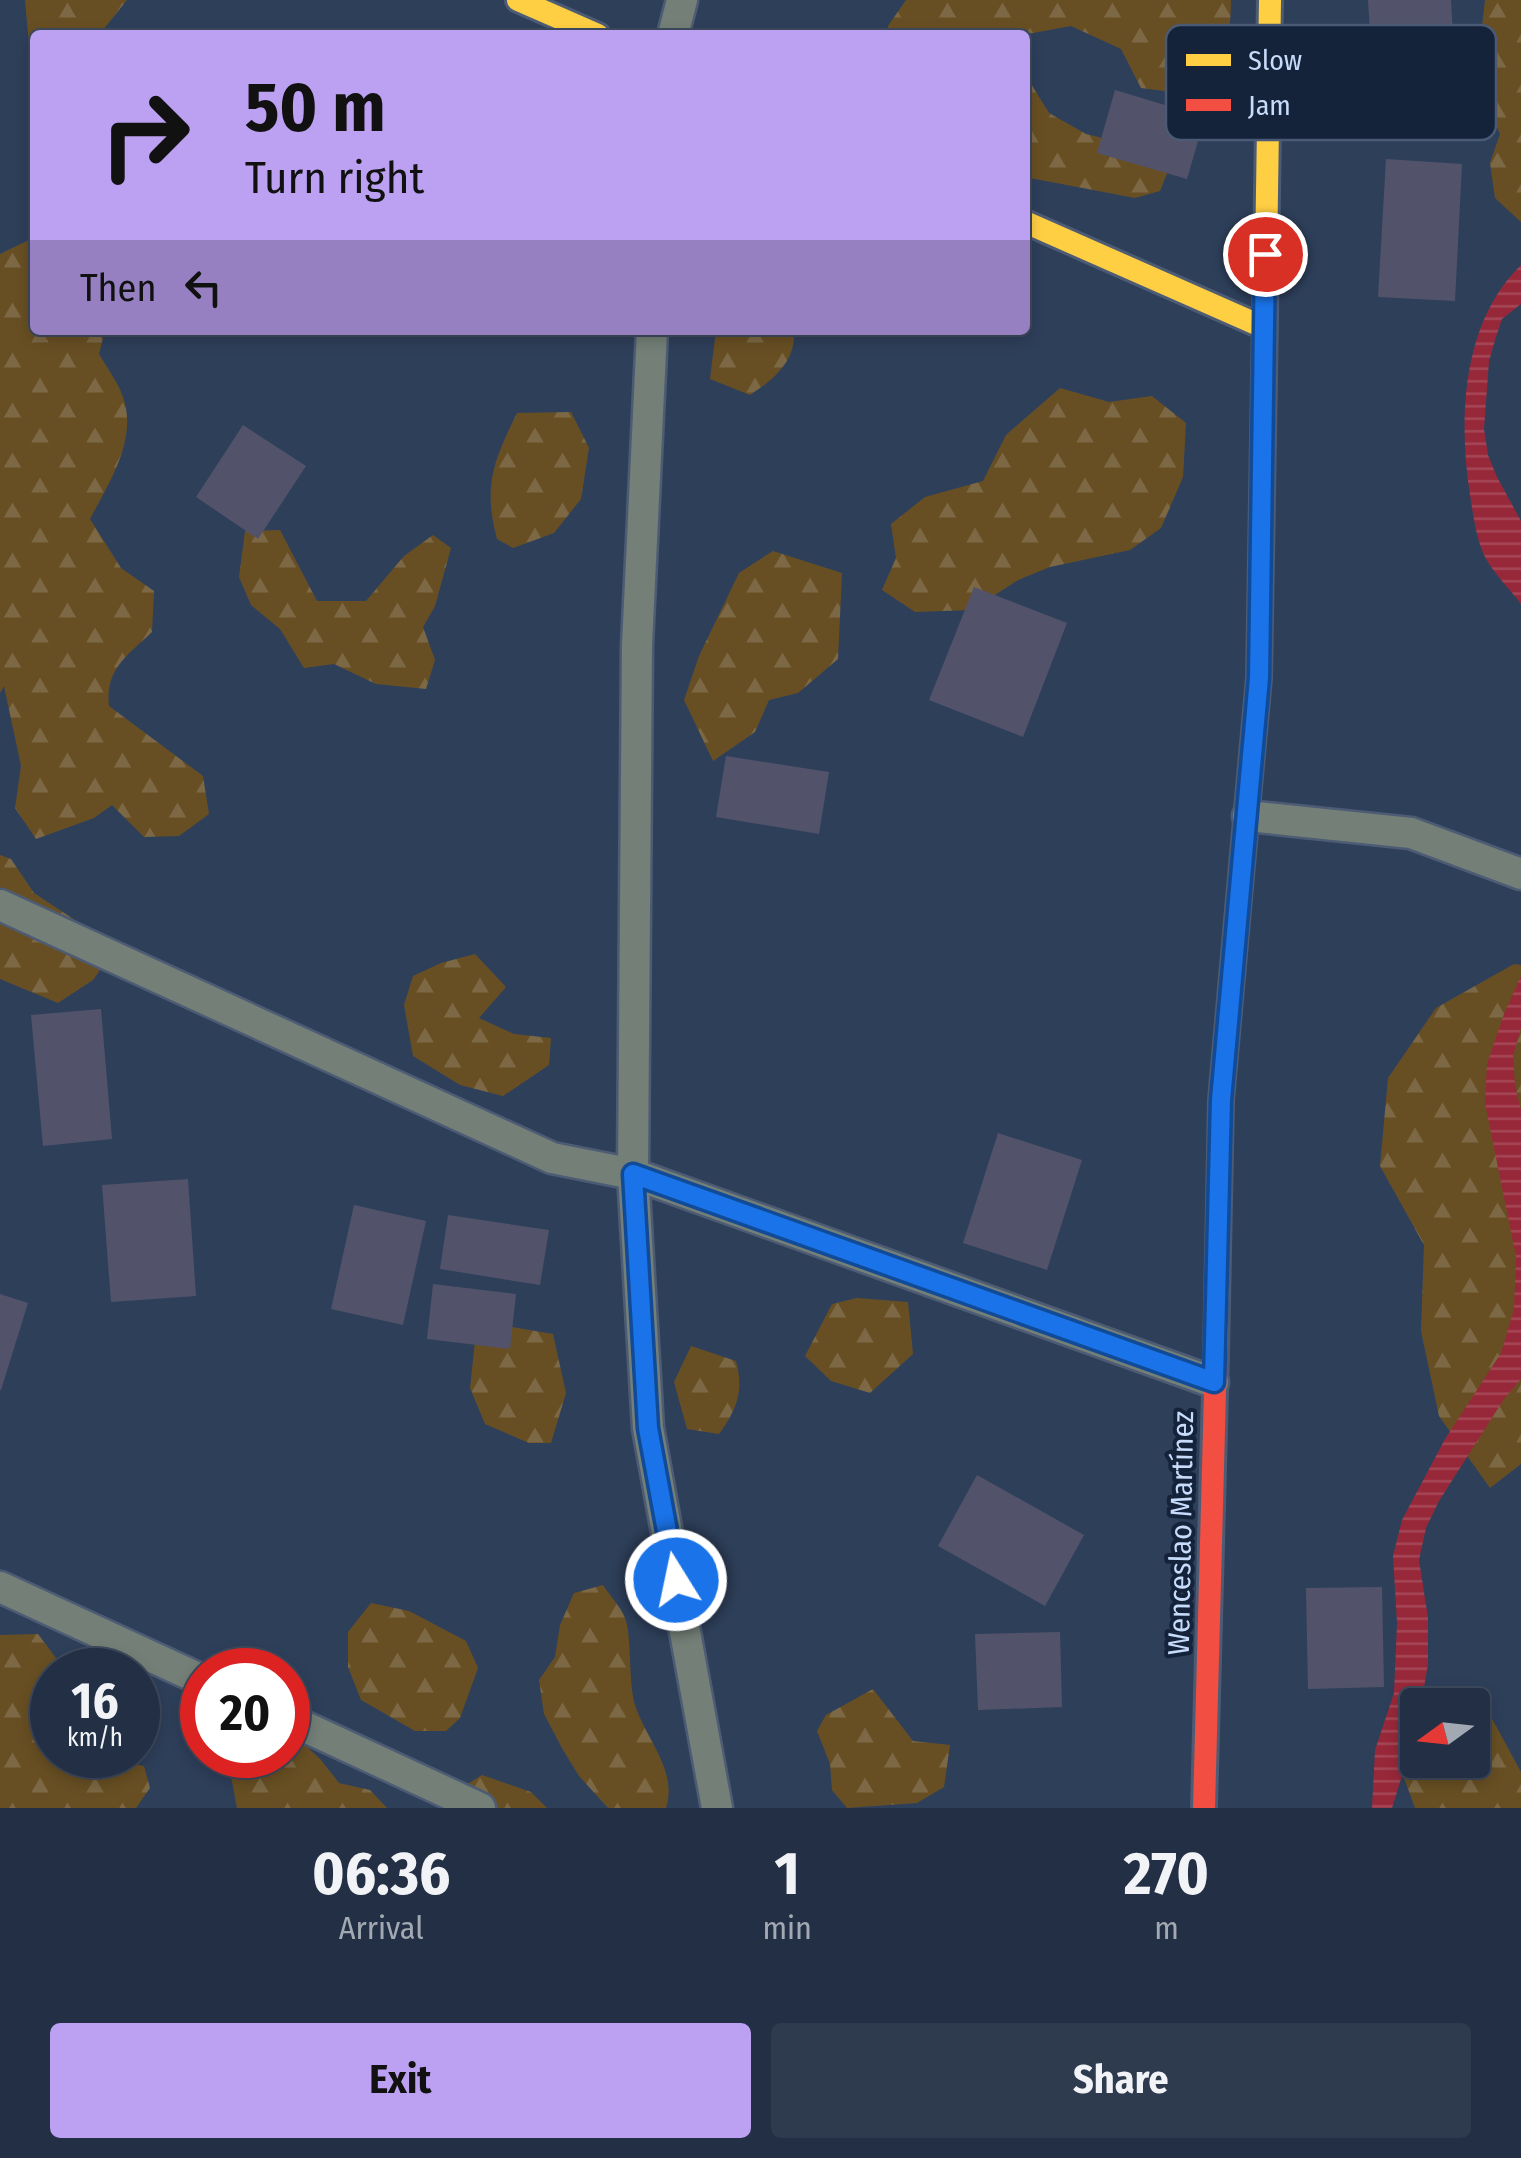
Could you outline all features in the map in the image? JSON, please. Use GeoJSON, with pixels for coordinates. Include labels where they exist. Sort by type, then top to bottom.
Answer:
{"type":"FeatureCollection","features":[{"type":"Feature","properties":{"kind":"main road"},"geometry":{"type":"LineString","coordinates":[[518,0],[587,30]]}},
{"type":"Feature","properties":{"kind":"main road","name":"Wenceslao Martínez"},"geometry":{"type":"LineString","coordinates":[[1269,25],[1270,0]]}},
{"type":"Feature","properties":{"kind":"main road","name":"Wenceslao Martínez"},"geometry":{"type":"LineString","coordinates":[[1204,1808],[1221,1100],[1259,678],[1267,140]]}},
{"type":"Feature","properties":{"kind":"main road"},"geometry":{"type":"LineString","coordinates":[[1030,224],[1263,326]]}},
{"type":"Feature","properties":{"kind":"lane"},"geometry":{"type":"LineString","coordinates":[[674,30],[682,0]]}},
{"type":"Feature","properties":{"kind":"lane"},"geometry":{"type":"LineString","coordinates":[[652,335],[637,645],[633,1174],[648,1428],[717,1808]]}},
{"type":"Feature","properties":{"kind":"lane"},"geometry":{"type":"LineString","coordinates":[[1248,816],[1411,832],[1521,874]]}},
{"type":"Feature","properties":{"kind":"lane"},"geometry":{"type":"LineString","coordinates":[[0,905],[552,1158],[633,1174],[1214,1382]]}},
{"type":"Feature","properties":{"kind":"lane"},"geometry":{"type":"LineString","coordinates":[[0,1587],[180,1670]]}},
{"type":"Feature","properties":{"kind":"lane"},"geometry":{"type":"LineString","coordinates":[[310,1729],[480,1808]]}},
{"type":"Feature","properties":{"kind":"green space"},"geometry":{"type":"Polygon","coordinates":[[[25,0],[127,0],[103,30],[30,30],[29,45],[25,0]]]}},
{"type":"Feature","properties":{"kind":"green space"},"geometry":{"type":"Polygon","coordinates":[[[906,0],[1231,0],[1230,25],[1166,25],[1166,91],[1141,88],[1121,49],[1071,26],[1030,34],[1030,30],[888,30],[906,0]]]}},
{"type":"Feature","properties":{"kind":"green space"},"geometry":{"type":"Polygon","coordinates":[[[1485,0],[1521,0],[1521,222],[1495,198],[1490,163],[1500,134],[1496,125],[1496,25],[1482,25],[1485,0]]]}},
{"type":"Feature","properties":{"kind":"green space"},"geometry":{"type":"Polygon","coordinates":[[[1030,82],[1049,113],[1086,134],[1130,145],[1168,171],[1160,191],[1135,198],[1030,178],[1030,82]]]}},
{"type":"Feature","properties":{"kind":"green space"},"geometry":{"type":"Polygon","coordinates":[[[30,239],[30,335],[104,335],[99,354],[123,397],[127,413],[124,445],[90,519],[121,568],[154,591],[152,632],[114,673],[109,706],[203,776],[209,814],[179,836],[144,837],[112,805],[94,818],[36,839],[15,808],[21,766],[4,686],[0,693],[0,254],[30,239]]]}},
{"type":"Feature","properties":{"kind":"green space"},"geometry":{"type":"Polygon","coordinates":[[[715,335],[794,335],[782,368],[750,395],[710,379],[715,335]]]}},
{"type":"Feature","properties":{"kind":"green space"},"geometry":{"type":"Polygon","coordinates":[[[1060,388],[1109,402],[1152,396],[1186,423],[1183,477],[1161,528],[1130,550],[1050,567],[1018,580],[972,610],[915,612],[882,590],[896,558],[891,524],[925,497],[983,481],[1006,435],[1060,388]]]}},
{"type":"Feature","properties":{"kind":"green space"},"geometry":{"type":"Polygon","coordinates":[[[571,412],[589,448],[581,499],[554,533],[513,548],[497,539],[491,504],[493,475],[502,446],[517,413],[571,412]]]}},
{"type":"Feature","properties":{"kind":"green space"},"geometry":{"type":"Polygon","coordinates":[[[280,530],[317,601],[366,601],[404,556],[433,535],[451,548],[435,606],[423,627],[435,660],[426,689],[376,684],[334,664],[304,668],[280,629],[251,605],[239,577],[245,531],[280,530]]]}},
{"type":"Feature","properties":{"kind":"green space"},"geometry":{"type":"Polygon","coordinates":[[[773,551],[842,573],[838,659],[798,693],[769,700],[755,732],[713,761],[684,700],[699,656],[739,573],[773,551]]]}},
{"type":"Feature","properties":{"kind":"green space"},"geometry":{"type":"Polygon","coordinates":[[[0,855],[11,859],[34,893],[87,928],[112,953],[93,980],[58,1003],[0,979],[0,855]]]}},
{"type":"Feature","properties":{"kind":"green space"},"geometry":{"type":"Polygon","coordinates":[[[475,954],[506,987],[479,1018],[514,1034],[551,1038],[549,1065],[503,1096],[460,1085],[413,1056],[404,1005],[413,976],[475,954]]]}},
{"type":"Feature","properties":{"kind":"green space"},"geometry":{"type":"Polygon","coordinates":[[[1514,964],[1521,965],[1521,1464],[1490,1488],[1439,1416],[1421,1331],[1424,1245],[1380,1166],[1388,1078],[1436,1008],[1514,964]]]}},
{"type":"Feature","properties":{"kind":"green space"},"geometry":{"type":"Polygon","coordinates":[[[857,1298],[908,1302],[913,1354],[870,1393],[831,1381],[805,1356],[832,1304],[857,1298]]]}},
{"type":"Feature","properties":{"kind":"green space"},"geometry":{"type":"Polygon","coordinates":[[[512,1327],[553,1334],[566,1393],[551,1443],[529,1443],[485,1424],[470,1388],[475,1341],[512,1327]]]}},
{"type":"Feature","properties":{"kind":"green space"},"geometry":{"type":"Polygon","coordinates":[[[691,1346],[736,1361],[737,1399],[719,1434],[687,1429],[674,1382],[691,1346]]]}},
{"type":"Feature","properties":{"kind":"green space"},"geometry":{"type":"Polygon","coordinates":[[[603,1585],[625,1618],[635,1705],[668,1781],[666,1808],[608,1808],[579,1776],[544,1714],[539,1680],[555,1657],[560,1625],[574,1593],[603,1585]]]}},
{"type":"Feature","properties":{"kind":"green space"},"geometry":{"type":"Polygon","coordinates":[[[371,1603],[409,1611],[466,1641],[478,1668],[460,1718],[446,1731],[415,1731],[361,1700],[348,1667],[348,1632],[371,1603]]]}},
{"type":"Feature","properties":{"kind":"green space"},"geometry":{"type":"Polygon","coordinates":[[[38,1634],[48,1648],[30,1648],[30,1778],[147,1778],[150,1788],[136,1808],[0,1808],[0,1635],[38,1634]]]}},
{"type":"Feature","properties":{"kind":"green space"},"geometry":{"type":"Polygon","coordinates":[[[873,1689],[913,1741],[950,1745],[944,1787],[917,1803],[847,1808],[832,1790],[830,1764],[817,1731],[826,1715],[873,1689]]]}},
{"type":"Feature","properties":{"kind":"green space"},"geometry":{"type":"Polygon","coordinates":[[[1490,1715],[1521,1772],[1521,1808],[1415,1808],[1404,1778],[1490,1778],[1490,1715]]]}},
{"type":"Feature","properties":{"kind":"green space"},"geometry":{"type":"Polygon","coordinates":[[[310,1750],[339,1783],[370,1790],[387,1808],[237,1808],[231,1778],[310,1778],[310,1750]]]}},
{"type":"Feature","properties":{"kind":"green space"},"geometry":{"type":"Polygon","coordinates":[[[482,1775],[531,1792],[547,1808],[453,1808],[455,1792],[482,1775]]]}},
{"type":"Feature","properties":{"kind":"shaded area"},"geometry":{"type":"Polygon","coordinates":[[[1521,265],[1521,304],[1502,319],[1489,361],[1484,429],[1488,455],[1521,521],[1521,604],[1481,548],[1466,465],[1465,403],[1469,372],[1486,314],[1521,265]]]}},
{"type":"Feature","properties":{"kind":"shaded area"},"geometry":{"type":"Polygon","coordinates":[[[1521,976],[1521,1028],[1513,1056],[1521,1110],[1521,1379],[1504,1399],[1426,1528],[1419,1560],[1428,1618],[1424,1688],[1400,1688],[1401,1778],[1392,1808],[1372,1808],[1375,1750],[1394,1693],[1397,1623],[1393,1556],[1402,1520],[1445,1439],[1501,1353],[1514,1309],[1516,1257],[1485,1103],[1487,1064],[1521,976]]]}},
{"type":"Feature","properties":{"kind":"building"},"geometry":{"type":"Polygon","coordinates":[[[1368,0],[1451,0],[1452,25],[1370,25],[1368,0]]]}},
{"type":"Feature","properties":{"kind":"building"},"geometry":{"type":"Polygon","coordinates":[[[1115,90],[1166,105],[1166,140],[1198,140],[1187,179],[1097,153],[1115,90]]]}},
{"type":"Feature","properties":{"kind":"building"},"geometry":{"type":"Polygon","coordinates":[[[1386,159],[1462,164],[1455,301],[1378,297],[1386,159]]]}},
{"type":"Feature","properties":{"kind":"building"},"geometry":{"type":"Polygon","coordinates":[[[243,425],[306,466],[258,539],[196,497],[243,425]]]}},
{"type":"Feature","properties":{"kind":"building"},"geometry":{"type":"Polygon","coordinates":[[[974,587],[1067,623],[1023,737],[929,700],[974,587]]]}},
{"type":"Feature","properties":{"kind":"building"},"geometry":{"type":"Polygon","coordinates":[[[726,756],[829,772],[819,834],[716,817],[726,756]]]}},
{"type":"Feature","properties":{"kind":"building"},"geometry":{"type":"Polygon","coordinates":[[[101,1009],[112,1139],[43,1146],[31,1015],[101,1009]]]}},
{"type":"Feature","properties":{"kind":"building"},"geometry":{"type":"Polygon","coordinates":[[[998,1133],[1082,1160],[1047,1270],[963,1243],[998,1133]]]}},
{"type":"Feature","properties":{"kind":"building"},"geometry":{"type":"Polygon","coordinates":[[[188,1179],[196,1296],[111,1302],[102,1185],[188,1179]]]}},
{"type":"Feature","properties":{"kind":"building"},"geometry":{"type":"Polygon","coordinates":[[[354,1205],[426,1221],[403,1325],[331,1309],[354,1205]]]}},
{"type":"Feature","properties":{"kind":"building"},"geometry":{"type":"Polygon","coordinates":[[[448,1215],[549,1230],[540,1285],[440,1269],[448,1215]]]}},
{"type":"Feature","properties":{"kind":"building"},"geometry":{"type":"Polygon","coordinates":[[[433,1284],[516,1294],[510,1349],[427,1339],[433,1284]]]}},
{"type":"Feature","properties":{"kind":"building"},"geometry":{"type":"Polygon","coordinates":[[[0,1294],[28,1303],[1,1390],[0,1390],[0,1294]]]}},
{"type":"Feature","properties":{"kind":"building"},"geometry":{"type":"Polygon","coordinates":[[[977,1475],[1084,1535],[1045,1606],[938,1546],[977,1475]]]}},
{"type":"Feature","properties":{"kind":"building"},"geometry":{"type":"Polygon","coordinates":[[[1382,1587],[1384,1687],[1308,1689],[1306,1588],[1382,1587]]]}},
{"type":"Feature","properties":{"kind":"building"},"geometry":{"type":"Polygon","coordinates":[[[1060,1632],[1062,1707],[978,1710],[975,1634],[1060,1632]]]}},
{"type":"Feature","properties":{"kind":"traffic: slow"},"geometry":{"type":"LineString","coordinates":[[518,0],[587,30]]}},
{"type":"Feature","properties":{"kind":"traffic: slow"},"geometry":{"type":"LineString","coordinates":[[1270,0],[1270,25]]}},
{"type":"Feature","properties":{"kind":"traffic: slow"},"geometry":{"type":"LineString","coordinates":[[1266,256],[1268,140]]}},
{"type":"Feature","properties":{"kind":"traffic: slow"},"geometry":{"type":"LineString","coordinates":[[1030,224],[1263,327]]}},
{"type":"Feature","properties":{"kind":"traffic: slow"},"geometry":{"type":"LineString","coordinates":[[1216,1354],[1221,1100],[1247,809]]}},
{"type":"Feature","properties":{"kind":"traffic: jam"},"geometry":{"type":"LineString","coordinates":[[1247,809],[1259,678],[1266,256]]}},
{"type":"Feature","properties":{"kind":"traffic: jam"},"geometry":{"type":"LineString","coordinates":[[1204,1808],[1216,1354]]}},
{"type":"Feature","properties":{"kind":"route"},"geometry":{"type":"LineString","coordinates":[[676,1580],[648,1428],[633,1174],[1214,1382],[1221,1100],[1259,678],[1265,254]]}}]}
